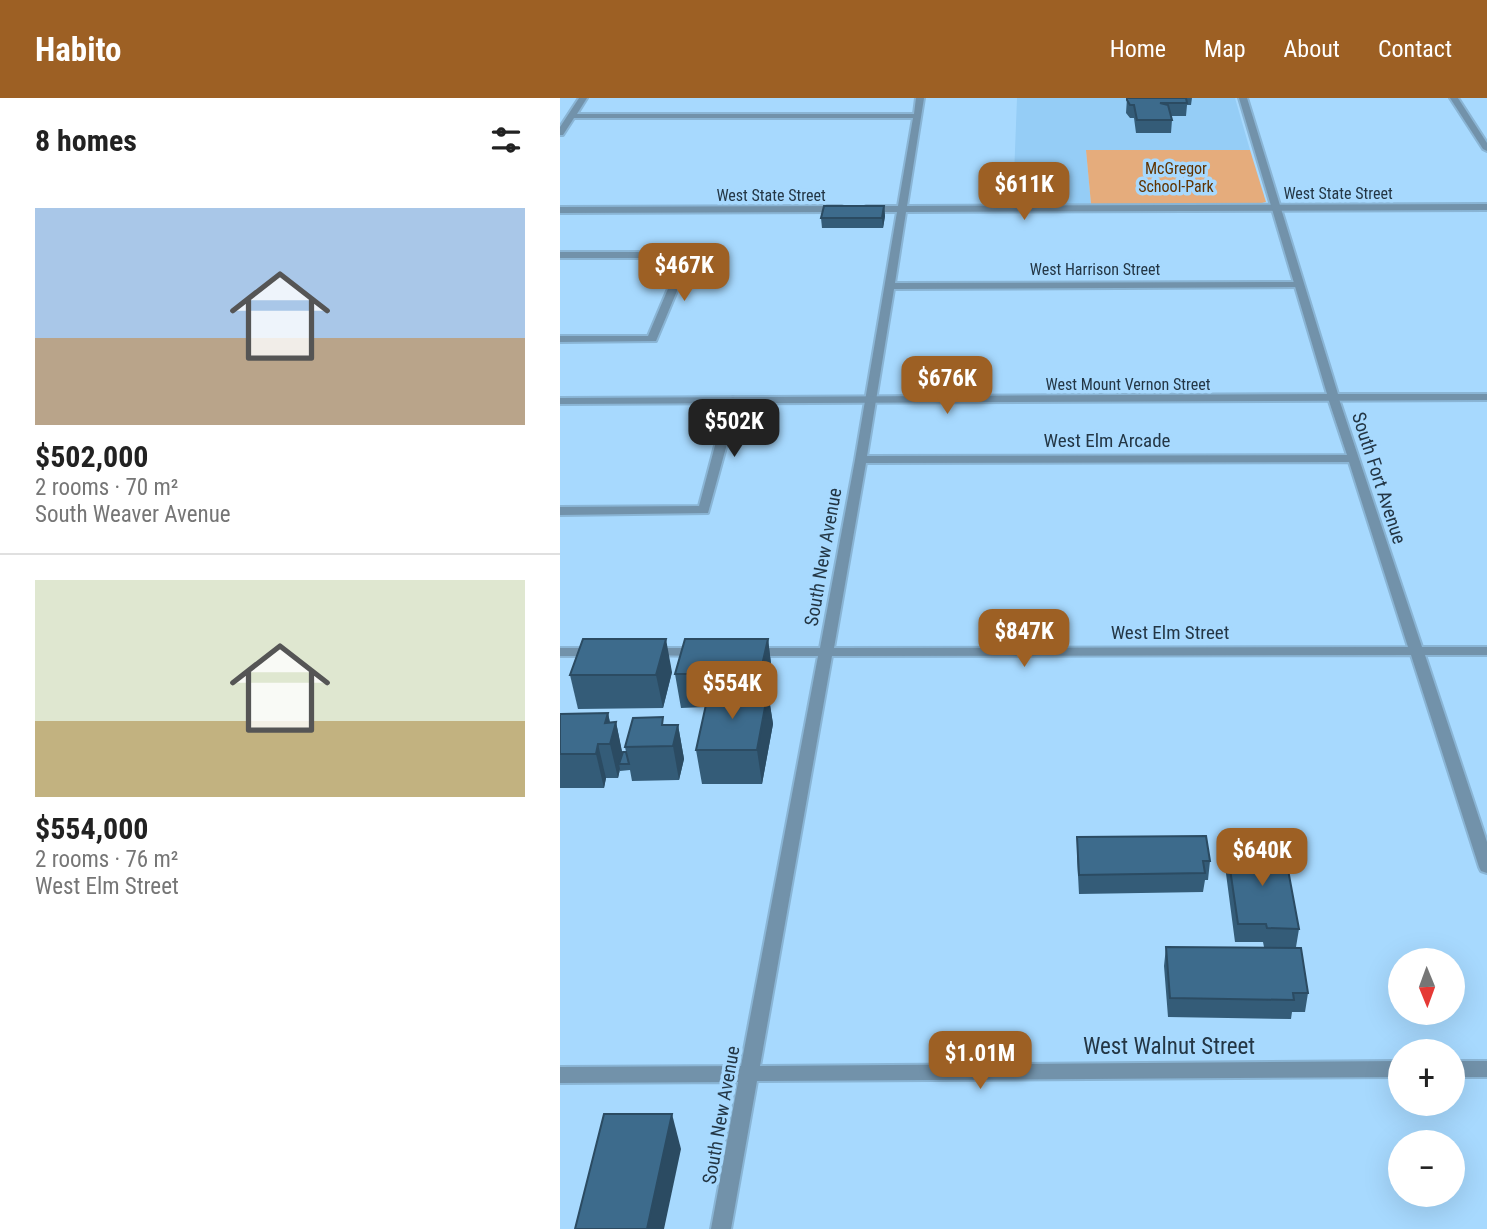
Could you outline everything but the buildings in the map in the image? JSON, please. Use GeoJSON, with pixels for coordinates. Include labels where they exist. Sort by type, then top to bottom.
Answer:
{"type":"FeatureCollection","features":[{"type":"Feature","properties":{"kind":"street"},"geometry":{"type":"LineString","coordinates":[[560,133],[583,98]]}},
{"type":"Feature","properties":{"kind":"street","name":"South New Avenue"},"geometry":{"type":"LineString","coordinates":[[721,1229],[861,460],[920,98]]}},
{"type":"Feature","properties":{"kind":"street","name":"South Fort Avenue"},"geometry":{"type":"LineString","coordinates":[[1243,98],[1353,458],[1487,867]]}},
{"type":"Feature","properties":{"kind":"street"},"geometry":{"type":"LineString","coordinates":[[1454,98],[1487,149]]}},
{"type":"Feature","properties":{"kind":"street"},"geometry":{"type":"LineString","coordinates":[[571,116],[917,116]]}},
{"type":"Feature","properties":{"kind":"street","name":"West State Street"},"geometry":{"type":"LineString","coordinates":[[560,210],[1487,207]]}},
{"type":"Feature","properties":{"kind":"street"},"geometry":{"type":"LineString","coordinates":[[560,255],[687,255],[652,339],[560,340]]}},
{"type":"Feature","properties":{"kind":"street","name":"West Harrison Street"},"geometry":{"type":"LineString","coordinates":[[891,286],[1299,284]]}},
{"type":"Feature","properties":{"kind":"street","name":"West Mount Vernon Street"},"geometry":{"type":"LineString","coordinates":[[560,401],[1487,397]]}},
{"type":"Feature","properties":{"kind":"street"},"geometry":{"type":"LineString","coordinates":[[560,511],[704,510],[733,400]]}},
{"type":"Feature","properties":{"kind":"street","name":"West Elm Arcade"},"geometry":{"type":"LineString","coordinates":[[861,460],[1353,458]]}},
{"type":"Feature","properties":{"kind":"street","name":"West Elm Street"},"geometry":{"type":"LineString","coordinates":[[742,652],[1487,651]]}},
{"type":"Feature","properties":{"kind":"street"},"geometry":{"type":"LineString","coordinates":[[560,652],[714,652]]}},
{"type":"Feature","properties":{"kind":"street","name":"West Walnut Street"},"geometry":{"type":"LineString","coordinates":[[560,1075],[1388,1069]]}},
{"type":"Feature","properties":{"kind":"street"},"geometry":{"type":"LineString","coordinates":[[1465,1069],[1487,1069]]}},
{"type":"Feature","properties":{"kind":"shaded area"},"geometry":{"type":"Polygon","coordinates":[[[1017,98],[1235,98],[1250,150],[1086,150],[1091,204],[1045,205],[1044,177],[1014,176],[1017,98]]]}},
{"type":"Feature","properties":{"kind":"green space","name":"McGregor School-Park"},"geometry":{"type":"Polygon","coordinates":[[[1086,150],[1250,150],[1266,202],[1091,204],[1086,150]]]}}]}
